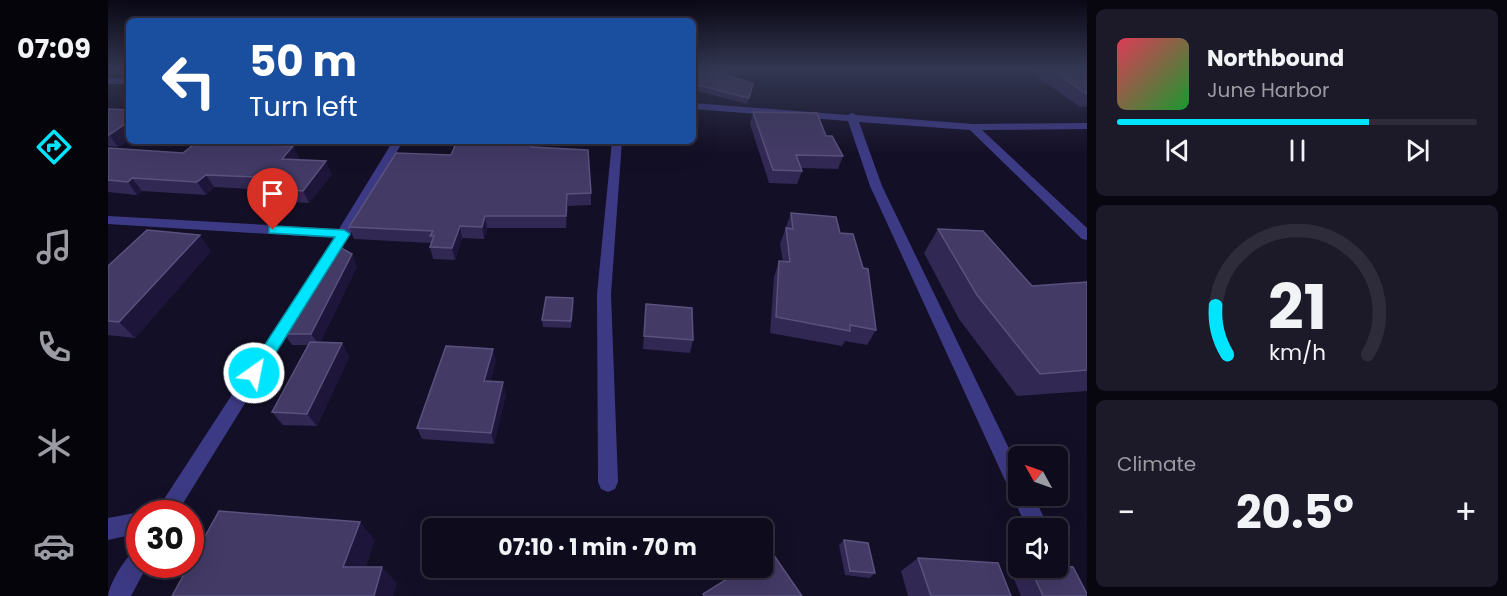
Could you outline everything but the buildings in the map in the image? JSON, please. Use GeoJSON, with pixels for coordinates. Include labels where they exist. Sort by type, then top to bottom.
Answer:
{"type":"FeatureCollection","features":[{"type":"Feature","properties":{"kind":"street"},"geometry":{"type":"LineString","coordinates":[[696,106],[852,116],[973,127],[1087,126]]}},
{"type":"Feature","properties":{"kind":"street"},"geometry":{"type":"LineString","coordinates":[[852,116],[876,186],[1008,466]]}},
{"type":"Feature","properties":{"kind":"street"},"geometry":{"type":"LineString","coordinates":[[973,127],[1087,236]]}},
{"type":"Feature","properties":{"kind":"street"},"geometry":{"type":"LineString","coordinates":[[173,500],[344,234],[396,144]]}},
{"type":"Feature","properties":{"kind":"street"},"geometry":{"type":"LineString","coordinates":[[608,482],[604,294],[617,144]]}},
{"type":"Feature","properties":{"kind":"street"},"geometry":{"type":"LineString","coordinates":[[108,220],[344,234]]}},
{"type":"Feature","properties":{"kind":"street"},"geometry":{"type":"LineString","coordinates":[[118,596],[128,578]]}},
{"type":"Feature","properties":{"kind":"route"},"geometry":{"type":"LineString","coordinates":[[254,373],[344,234],[273,230]]}}]}
